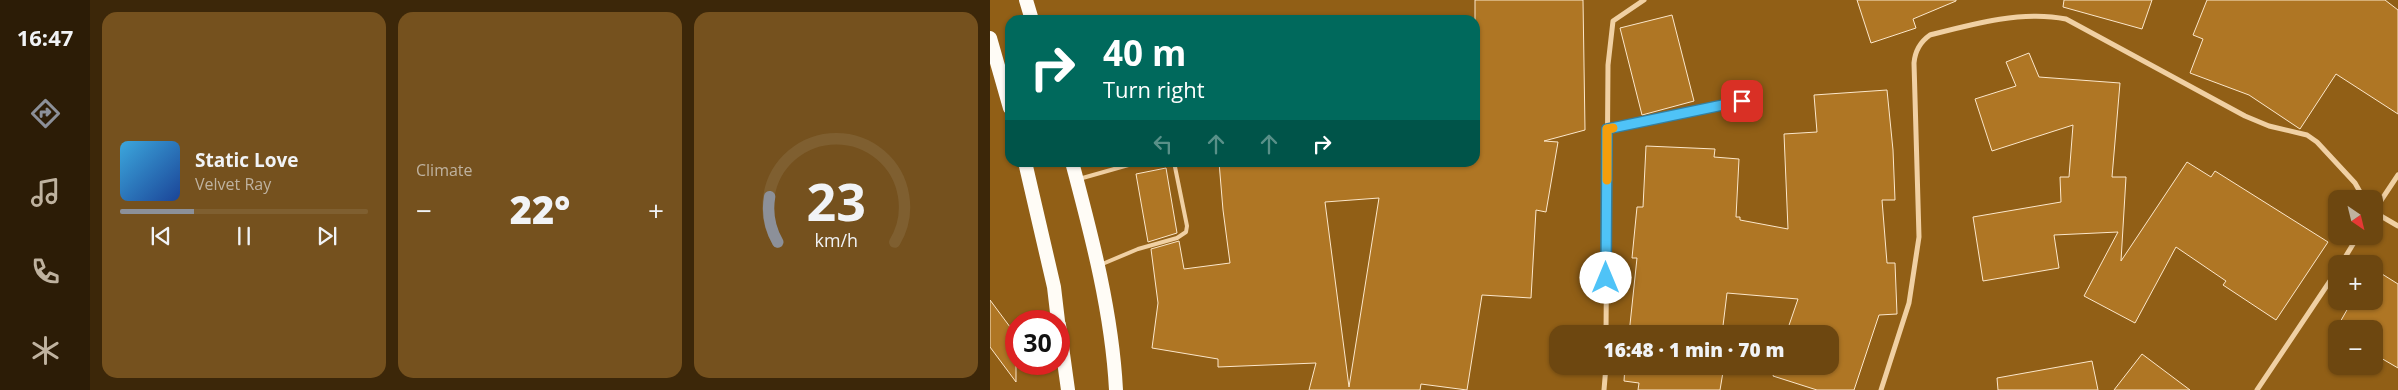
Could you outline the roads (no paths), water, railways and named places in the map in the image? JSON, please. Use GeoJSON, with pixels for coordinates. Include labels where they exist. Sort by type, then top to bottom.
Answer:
{"type":"FeatureCollection","features":[{"type":"Feature","properties":{"kind":"highway"},"geometry":{"type":"LineString","coordinates":[[1026,0],[1030,15]]}},
{"type":"Feature","properties":{"kind":"highway"},"geometry":{"type":"LineString","coordinates":[[990,38],[1005,90]]}},
{"type":"Feature","properties":{"kind":"highway"},"geometry":{"type":"LineString","coordinates":[[1026,167],[1054,287],[1057,310]]}},
{"type":"Feature","properties":{"kind":"highway"},"geometry":{"type":"LineString","coordinates":[[1073,167],[1098,266],[1114,352],[1116,390]]}},
{"type":"Feature","properties":{"kind":"highway"},"geometry":{"type":"LineString","coordinates":[[1066,375],[1068,390]]}},
{"type":"Feature","properties":{"kind":"street"},"geometry":{"type":"LineString","coordinates":[[1606,325],[1608,65],[1613,21],[1644,0]]}},
{"type":"Feature","properties":{"kind":"street"},"geometry":{"type":"LineString","coordinates":[[1881,390],[1909,303],[1918,247],[1914,63],[1915,53],[1923,40],[1930,35],[2022,16],[2046,15],[2066,20],[2245,116],[2269,126],[2307,135],[2317,142],[2355,183],[2359,190]]}},
{"type":"Feature","properties":{"kind":"street"},"geometry":{"type":"LineString","coordinates":[[2383,198],[2398,175]]}},
{"type":"Feature","properties":{"kind":"street"},"geometry":{"type":"LineString","coordinates":[[2383,217],[2398,226]]}},
{"type":"Feature","properties":{"kind":"street"},"geometry":{"type":"LineString","coordinates":[[2257,390],[2328,284]]}},
{"type":"Feature","properties":{"kind":"street"},"geometry":{"type":"LineString","coordinates":[[1604,390],[1605,375]]}},
{"type":"Feature","properties":{"kind":"lane"},"geometry":{"type":"LineString","coordinates":[[1607,129],[1742,101]]}},
{"type":"Feature","properties":{"kind":"lane"},"geometry":{"type":"LineString","coordinates":[[1077,180],[1122,167]]}},
{"type":"Feature","properties":{"kind":"lane"},"geometry":{"type":"LineString","coordinates":[[1098,266],[1138,249],[1177,238],[1186,232],[1187,226],[1175,167]]}}]}
